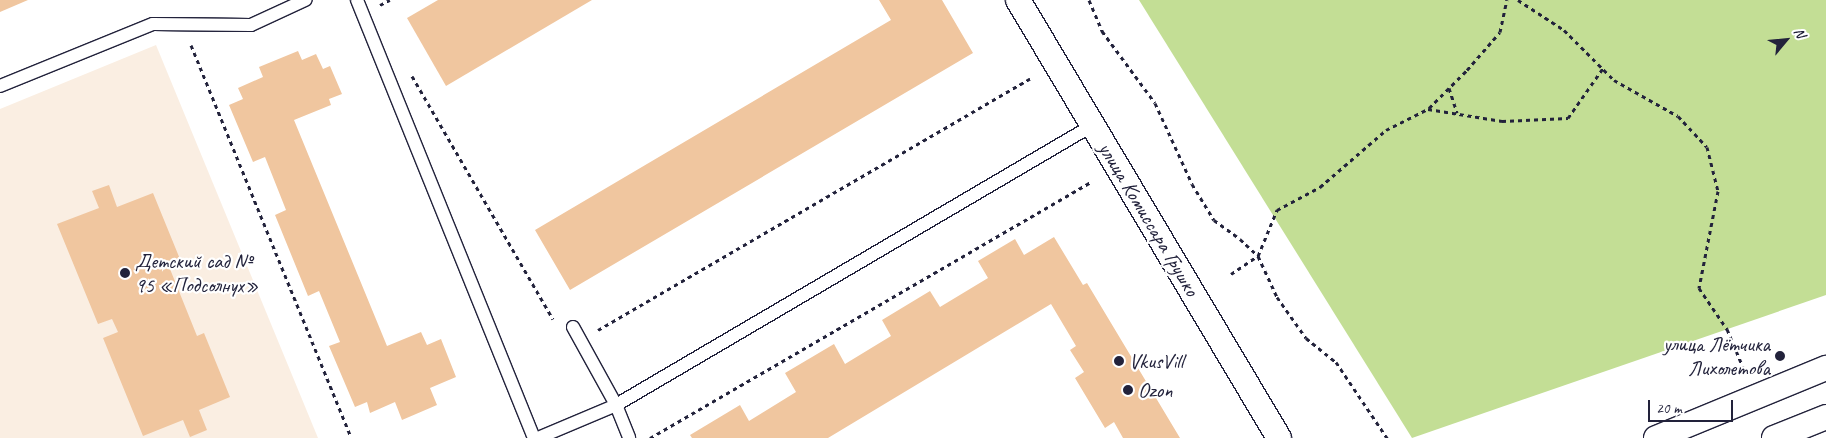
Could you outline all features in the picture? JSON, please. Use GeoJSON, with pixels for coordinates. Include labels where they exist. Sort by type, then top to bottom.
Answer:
{"type":"FeatureCollection","features":[{"type":"Feature","properties":{"kind":"street","name":"улица Комиссара Грушко"},"geometry":{"type":"LineString","coordinates":[[1018,0],[1279,438]]}},
{"type":"Feature","properties":{"kind":"street"},"geometry":{"type":"LineString","coordinates":[[1656,438],[1826,368]]}},
{"type":"Feature","properties":{"kind":"street"},"geometry":{"type":"LineString","coordinates":[[1774,438],[1826,417]]}},
{"type":"Feature","properties":{"kind":"lane"},"geometry":{"type":"LineString","coordinates":[[0,86],[153,24],[251,25],[304,0]]}},
{"type":"Feature","properties":{"kind":"lane"},"geometry":{"type":"LineString","coordinates":[[357,0],[534,438]]}},
{"type":"Feature","properties":{"kind":"lane"},"geometry":{"type":"LineString","coordinates":[[538,438],[616,405],[1093,125]]}},
{"type":"Feature","properties":{"kind":"lane"},"geometry":{"type":"LineString","coordinates":[[573,327],[616,405],[629,438]]}},
{"type":"Feature","properties":{"kind":"path"},"geometry":{"type":"LineString","coordinates":[[378,0],[383,14]]}},
{"type":"Feature","properties":{"kind":"path"},"geometry":{"type":"LineString","coordinates":[[380,6],[390,0]]}},
{"type":"Feature","properties":{"kind":"path"},"geometry":{"type":"LineString","coordinates":[[1089,0],[1102,31],[1155,104],[1192,184],[1214,220],[1240,239],[1258,256],[1276,296],[1306,338],[1336,362],[1387,438]]}},
{"type":"Feature","properties":{"kind":"path"},"geometry":{"type":"LineString","coordinates":[[1231,274],[1258,256],[1277,210],[1320,187],[1386,130],[1428,109],[1500,32],[1508,0]]}},
{"type":"Feature","properties":{"kind":"path"},"geometry":{"type":"LineString","coordinates":[[1518,0],[1564,30],[1614,80],[1678,116],[1707,147],[1718,191],[1699,288],[1727,329],[1743,367]]}},
{"type":"Feature","properties":{"kind":"path"},"geometry":{"type":"LineString","coordinates":[[182,24],[351,438]]}},
{"type":"Feature","properties":{"kind":"path"},"geometry":{"type":"LineString","coordinates":[[1428,109],[1502,121],[1568,118],[1603,68]]}},
{"type":"Feature","properties":{"kind":"path"},"geometry":{"type":"LineString","coordinates":[[411,74],[554,322]]}},
{"type":"Feature","properties":{"kind":"path"},"geometry":{"type":"LineString","coordinates":[[581,340],[1030,80]]}},
{"type":"Feature","properties":{"kind":"path"},"geometry":{"type":"LineString","coordinates":[[1449,88],[1457,113]]}},
{"type":"Feature","properties":{"kind":"path"},"geometry":{"type":"LineString","coordinates":[[650,438],[1091,182]]}},
{"type":"Feature","properties":{"kind":"shaded area","name":"Детский сад № 95 «Подсолнух»"},"geometry":{"type":"Polygon","coordinates":[[[156,45],[318,438],[0,438],[0,109],[156,45]]]}},
{"type":"Feature","properties":{"kind":"green space"},"geometry":{"type":"Polygon","coordinates":[[[1139,0],[1826,0],[1826,295],[1412,438],[1139,0]]]}},
{"type":"Feature","properties":{"kind":"building"},"geometry":{"type":"Polygon","coordinates":[[[0,0],[28,0],[0,12],[0,0]]]}},
{"type":"Feature","properties":{"kind":"building"},"geometry":{"type":"Polygon","coordinates":[[[438,0],[592,0],[446,86],[407,18],[438,0]]]}},
{"type":"Feature","properties":{"kind":"building"},"geometry":{"type":"Polygon","coordinates":[[[879,0],[942,0],[973,53],[570,290],[535,230],[891,20],[879,0]]]}},
{"type":"Feature","properties":{"kind":"building"},"geometry":{"type":"Polygon","coordinates":[[[298,51],[302,60],[316,54],[323,69],[330,66],[342,94],[329,99],[331,105],[294,120],[387,346],[421,332],[427,345],[441,339],[456,377],[430,388],[437,405],[402,420],[395,402],[370,413],[367,402],[355,407],[329,346],[340,342],[319,291],[308,296],[275,215],[286,210],[265,157],[253,162],[229,105],[243,99],[238,88],[263,77],[259,67],[298,51]]]}},
{"type":"Feature","properties":{"kind":"building"},"geometry":{"type":"Polygon","coordinates":[[[109,185],[117,207],[153,193],[182,264],[170,269],[197,336],[204,333],[230,397],[199,410],[207,430],[190,437],[183,420],[143,436],[103,338],[118,332],[112,319],[98,324],[57,224],[99,208],[92,191],[109,185]]]}},
{"type":"Feature","properties":{"kind":"building"},"geometry":{"type":"Polygon","coordinates":[[[1054,237],[1083,285],[1087,283],[1180,438],[1123,438],[1114,422],[1105,428],[1075,378],[1084,372],[1070,350],[1076,346],[1051,304],[828,438],[692,438],[690,435],[740,405],[749,421],[796,392],[785,373],[834,344],[845,364],[891,336],[882,320],[930,291],[940,307],[988,278],[978,261],[1015,239],[1024,255],[1054,237]]]}},
{"type":"Feature","properties":{"kind":"place","name":"Детский сад № 95 «Подсолнух»"},"geometry":{"type":"Point","coordinates":[125,273]}},
{"type":"Feature","properties":{"kind":"place","name":"улица Лётчика Лихолетова"},"geometry":{"type":"Point","coordinates":[1780,356]}},
{"type":"Feature","properties":{"kind":"place","name":"VkusVill"},"geometry":{"type":"Point","coordinates":[1119,361]}},
{"type":"Feature","properties":{"kind":"place","name":"Ozon"},"geometry":{"type":"Point","coordinates":[1128,390]}}]}
